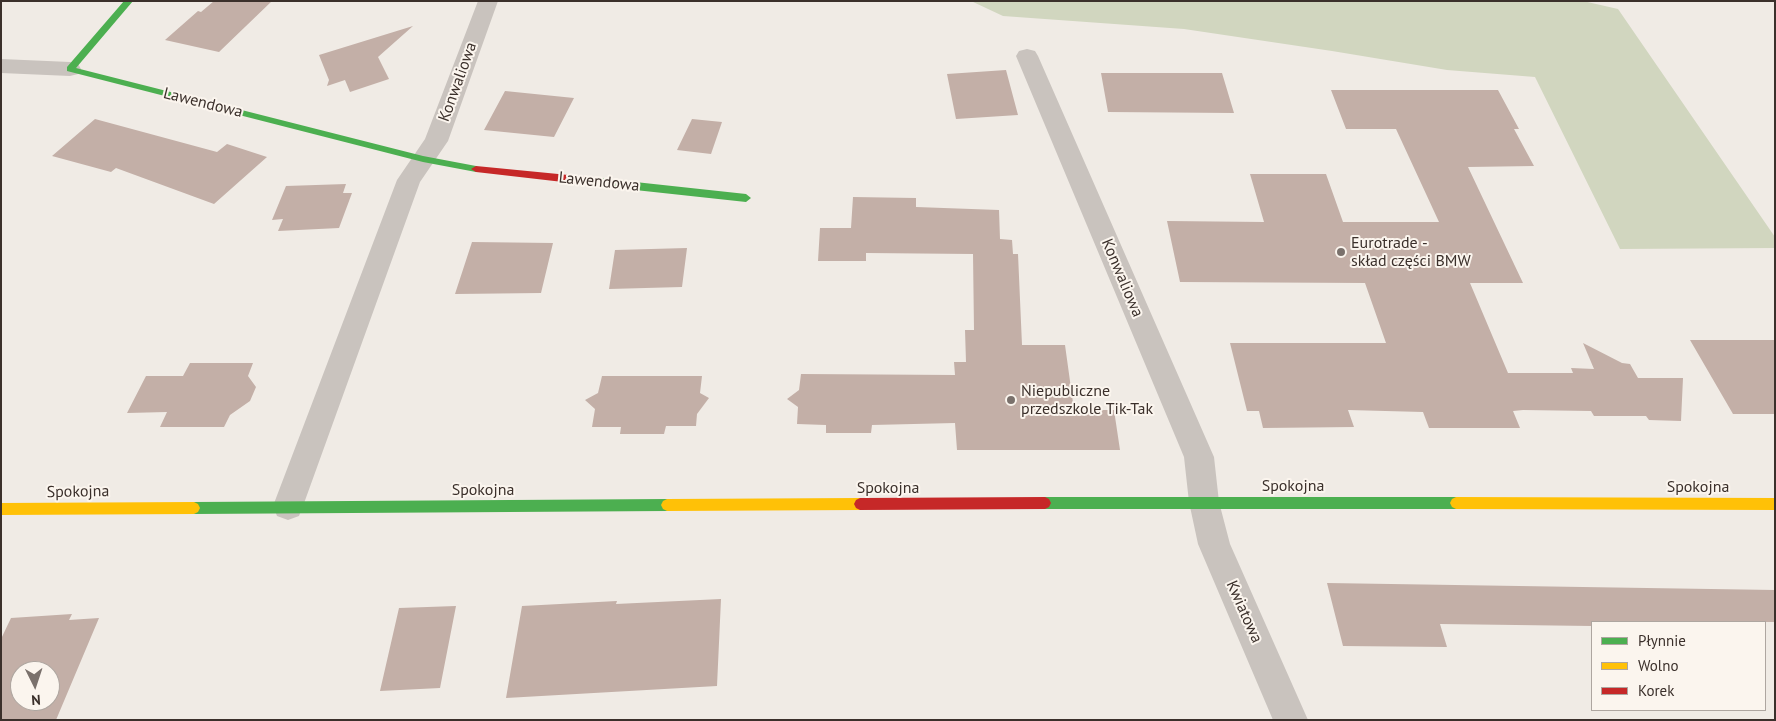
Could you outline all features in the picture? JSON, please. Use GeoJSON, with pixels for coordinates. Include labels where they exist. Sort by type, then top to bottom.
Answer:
{"type":"FeatureCollection","features":[{"type":"Feature","properties":{"kind":"street"},"geometry":{"type":"LineString","coordinates":[[1,66],[70,69],[129,1]]}},
{"type":"Feature","properties":{"kind":"street","name":"Konwaliowa"},"geometry":{"type":"LineString","coordinates":[[423,159],[436,141],[488,1]]}},
{"type":"Feature","properties":{"kind":"street","name":"Konwaliowa"},"geometry":{"type":"LineString","coordinates":[[1027,56],[1199,457],[1204,502]]}},
{"type":"Feature","properties":{"kind":"street","name":"Lawendowa"},"geometry":{"type":"LineString","coordinates":[[70,69],[423,159],[470,168],[746,198]]}},
{"type":"Feature","properties":{"kind":"street"},"geometry":{"type":"LineString","coordinates":[[288,506],[409,180],[423,159]]}},
{"type":"Feature","properties":{"kind":"street","name":"Spokojna"},"geometry":{"type":"LineString","coordinates":[[1,509],[1204,502],[1775,504]]}},
{"type":"Feature","properties":{"kind":"street","name":"Kwiatowa"},"geometry":{"type":"LineString","coordinates":[[1204,502],[1214,544],[1291,720]]}},
{"type":"Feature","properties":{"kind":"green space"},"geometry":{"type":"Polygon","coordinates":[[[971,1],[1583,1],[1618,9],[1775,237],[1775,248],[1620,249],[1535,77],[1447,70],[1184,29],[1003,16],[971,1]]]}},
{"type":"Feature","properties":{"kind":"building"},"geometry":{"type":"Polygon","coordinates":[[[214,1],[272,1],[219,52],[165,40],[198,11],[201,12],[214,1]]]}},
{"type":"Feature","properties":{"kind":"building"},"geometry":{"type":"Polygon","coordinates":[[[413,26],[378,57],[389,79],[350,92],[345,80],[327,86],[329,80],[319,55],[413,26]]]}},
{"type":"Feature","properties":{"kind":"building"},"geometry":{"type":"Polygon","coordinates":[[[1006,70],[1018,115],[956,119],[947,74],[1006,70]]]}},
{"type":"Feature","properties":{"kind":"building"},"geometry":{"type":"Polygon","coordinates":[[[1101,73],[1222,73],[1234,113],[1108,112],[1101,73]]]}},
{"type":"Feature","properties":{"kind":"building"},"geometry":{"type":"Polygon","coordinates":[[[1331,90],[1498,90],[1519,129],[1514,129],[1534,166],[1468,167],[1523,283],[1470,283],[1508,373],[1573,373],[1571,368],[1594,369],[1583,343],[1622,363],[1630,364],[1638,378],[1683,378],[1681,421],[1649,420],[1646,416],[1594,416],[1591,411],[1523,410],[1513,411],[1520,428],[1429,428],[1423,412],[1348,410],[1354,427],[1263,428],[1259,411],[1247,411],[1230,343],[1386,343],[1365,283],[1180,282],[1167,221],[1264,222],[1250,174],[1326,174],[1343,222],[1439,222],[1396,129],[1346,129],[1331,90]]]}},
{"type":"Feature","properties":{"kind":"building"},"geometry":{"type":"Polygon","coordinates":[[[505,91],[574,98],[554,137],[484,130],[505,91]]]}},
{"type":"Feature","properties":{"kind":"building"},"geometry":{"type":"Polygon","coordinates":[[[95,119],[217,152],[227,144],[267,157],[214,204],[116,168],[111,172],[52,156],[95,119]]]}},
{"type":"Feature","properties":{"kind":"building"},"geometry":{"type":"Polygon","coordinates":[[[692,119],[722,122],[711,154],[677,150],[692,119]]]}},
{"type":"Feature","properties":{"kind":"building"},"geometry":{"type":"Polygon","coordinates":[[[346,184],[343,193],[352,193],[339,228],[278,231],[283,219],[272,220],[286,186],[346,184]]]}},
{"type":"Feature","properties":{"kind":"building"},"geometry":{"type":"Polygon","coordinates":[[[853,197],[916,198],[916,207],[999,210],[1000,239],[1012,240],[1013,254],[1018,254],[1022,345],[1065,345],[1074,410],[1114,410],[1120,450],[957,450],[955,423],[872,425],[871,433],[826,433],[826,425],[797,424],[798,407],[787,399],[799,390],[801,374],[955,375],[954,362],[966,362],[965,330],[974,330],[973,254],[866,253],[866,261],[818,261],[820,228],[851,228],[853,197]]]}},
{"type":"Feature","properties":{"kind":"building"},"geometry":{"type":"Polygon","coordinates":[[[472,242],[553,243],[541,293],[455,294],[472,242]]]}},
{"type":"Feature","properties":{"kind":"building"},"geometry":{"type":"Polygon","coordinates":[[[687,248],[682,287],[609,289],[615,250],[687,248]]]}},
{"type":"Feature","properties":{"kind":"building"},"geometry":{"type":"Polygon","coordinates":[[[1690,340],[1775,340],[1775,414],[1733,414],[1690,340]]]}},
{"type":"Feature","properties":{"kind":"building"},"geometry":{"type":"Polygon","coordinates":[[[190,363],[253,363],[248,376],[256,387],[250,401],[230,415],[224,427],[160,427],[167,412],[127,413],[146,376],[183,376],[190,363]]]}},
{"type":"Feature","properties":{"kind":"building"},"geometry":{"type":"Polygon","coordinates":[[[602,376],[702,376],[700,393],[709,398],[697,414],[696,426],[666,426],[664,434],[620,434],[621,427],[592,427],[595,409],[585,400],[598,393],[602,376]]]}},
{"type":"Feature","properties":{"kind":"building"},"geometry":{"type":"Polygon","coordinates":[[[1327,583],[1775,590],[1775,622],[1591,621],[1591,626],[1440,624],[1447,647],[1343,646],[1327,583]]]}},
{"type":"Feature","properties":{"kind":"building"},"geometry":{"type":"Polygon","coordinates":[[[721,599],[717,686],[506,698],[522,606],[617,601],[616,604],[721,599]]]}},
{"type":"Feature","properties":{"kind":"building"},"geometry":{"type":"Polygon","coordinates":[[[456,606],[440,688],[380,691],[399,608],[456,606]]]}},
{"type":"Feature","properties":{"kind":"building"},"geometry":{"type":"Polygon","coordinates":[[[72,614],[69,620],[99,618],[60,711],[60,661],[10,661],[10,711],[60,711],[56,720],[1,720],[1,639],[11,618],[72,614]]]}},
{"type":"Feature","properties":{"kind":"traffic: fast"},"geometry":{"type":"LineString","coordinates":[[129,1],[70,69],[423,159],[476,169]]}},
{"type":"Feature","properties":{"kind":"traffic: fast"},"geometry":{"type":"LineString","coordinates":[[589,181],[746,198]]}},
{"type":"Feature","properties":{"kind":"traffic: fast"},"geometry":{"type":"LineString","coordinates":[[1045,503],[1456,503]]}},
{"type":"Feature","properties":{"kind":"traffic: fast"},"geometry":{"type":"LineString","coordinates":[[194,508],[667,505]]}},
{"type":"Feature","properties":{"kind":"traffic: slow"},"geometry":{"type":"LineString","coordinates":[[1456,503],[1775,504]]}},
{"type":"Feature","properties":{"kind":"traffic: slow"},"geometry":{"type":"LineString","coordinates":[[667,505],[860,504]]}},
{"type":"Feature","properties":{"kind":"traffic: slow"},"geometry":{"type":"LineString","coordinates":[[1,509],[194,508]]}},
{"type":"Feature","properties":{"kind":"traffic: jam"},"geometry":{"type":"LineString","coordinates":[[476,169],[589,181]]}},
{"type":"Feature","properties":{"kind":"traffic: jam"},"geometry":{"type":"LineString","coordinates":[[860,504],[1045,503]]}},
{"type":"Feature","properties":{"kind":"place","name":"Eurotrade - skład części BMW"},"geometry":{"type":"Point","coordinates":[1341,252]}},
{"type":"Feature","properties":{"kind":"place","name":"Niepubliczne przedszkole Tik-Tak"},"geometry":{"type":"Point","coordinates":[1011,400]}}]}
